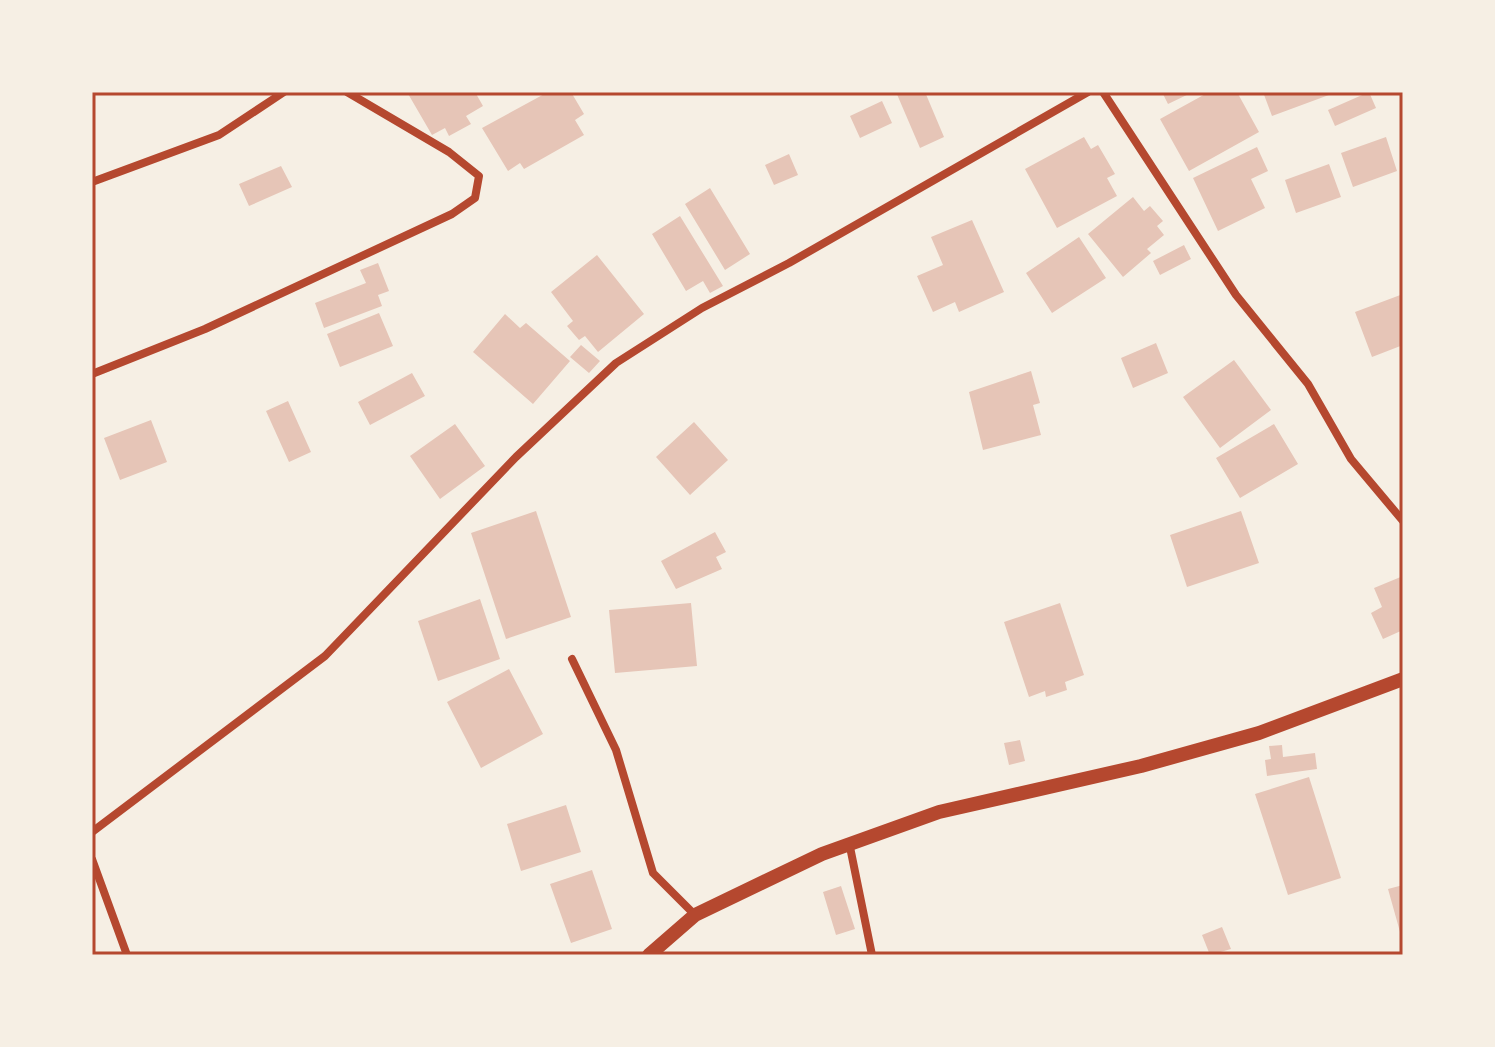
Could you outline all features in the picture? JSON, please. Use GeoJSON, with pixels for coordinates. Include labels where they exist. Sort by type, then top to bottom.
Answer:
{"type":"FeatureCollection","features":[{"type":"Feature","properties":{"kind":"street"},"geometry":{"type":"LineString","coordinates":[[92,182],[219,135],[284,92]]}},
{"type":"Feature","properties":{"kind":"street"},"geometry":{"type":"LineString","coordinates":[[92,374],[205,329],[452,214],[475,198],[479,176],[449,152],[347,92]]}},
{"type":"Feature","properties":{"kind":"street"},"geometry":{"type":"LineString","coordinates":[[92,832],[325,656],[516,457],[616,363],[702,308],[789,263],[1088,92]]}},
{"type":"Feature","properties":{"kind":"street"},"geometry":{"type":"LineString","coordinates":[[1103,92],[1236,295],[1308,384],[1351,459],[1403,521]]}},
{"type":"Feature","properties":{"kind":"street"},"geometry":{"type":"LineString","coordinates":[[572,659],[616,750],[653,873],[695,915]]}},
{"type":"Feature","properties":{"kind":"street"},"geometry":{"type":"LineString","coordinates":[[649,955],[695,915],[822,854],[850,847],[939,812],[1141,766],[1259,733],[1403,679]]}},
{"type":"Feature","properties":{"kind":"street"},"geometry":{"type":"LineString","coordinates":[[850,847],[872,955]]}},
{"type":"Feature","properties":{"kind":"street"},"geometry":{"type":"LineString","coordinates":[[92,859],[127,955]]}},
{"type":"Feature","properties":{"kind":"building"},"geometry":{"type":"Polygon","coordinates":[[[407,92],[475,92],[483,106],[466,116],[471,124],[449,136],[445,128],[432,135],[407,92]]]}},
{"type":"Feature","properties":{"kind":"building"},"geometry":{"type":"Polygon","coordinates":[[[548,92],[571,92],[584,114],[575,120],[584,135],[524,169],[520,163],[508,171],[482,128],[548,92]]]}},
{"type":"Feature","properties":{"kind":"building"},"geometry":{"type":"Polygon","coordinates":[[[896,92],[925,92],[944,137],[920,148],[896,92]]]}},
{"type":"Feature","properties":{"kind":"building"},"geometry":{"type":"Polygon","coordinates":[[[1162,92],[1193,92],[1168,104],[1162,92]]]}},
{"type":"Feature","properties":{"kind":"building"},"geometry":{"type":"Polygon","coordinates":[[[1209,92],[1237,92],[1259,132],[1189,171],[1160,119],[1209,92]]]}},
{"type":"Feature","properties":{"kind":"building"},"geometry":{"type":"Polygon","coordinates":[[[1263,92],[1337,92],[1272,116],[1263,92]]]}},
{"type":"Feature","properties":{"kind":"building"},"geometry":{"type":"Polygon","coordinates":[[[1369,92],[1376,108],[1335,126],[1328,110],[1369,92]]]}},
{"type":"Feature","properties":{"kind":"building"},"geometry":{"type":"Polygon","coordinates":[[[882,101],[892,123],[860,138],[850,116],[882,101]]]}},
{"type":"Feature","properties":{"kind":"building"},"geometry":{"type":"Polygon","coordinates":[[[1084,137],[1091,149],[1098,145],[1115,174],[1107,178],[1117,196],[1057,228],[1025,169],[1084,137]]]}},
{"type":"Feature","properties":{"kind":"building"},"geometry":{"type":"Polygon","coordinates":[[[1386,137],[1397,171],[1353,187],[1341,153],[1386,137]]]}},
{"type":"Feature","properties":{"kind":"building"},"geometry":{"type":"Polygon","coordinates":[[[1257,147],[1268,171],[1251,179],[1265,208],[1218,231],[1193,178],[1257,147]]]}},
{"type":"Feature","properties":{"kind":"building"},"geometry":{"type":"Polygon","coordinates":[[[789,154],[798,175],[774,185],[765,165],[789,154]]]}},
{"type":"Feature","properties":{"kind":"building"},"geometry":{"type":"Polygon","coordinates":[[[1329,164],[1341,197],[1296,213],[1285,180],[1329,164]]]}},
{"type":"Feature","properties":{"kind":"building"},"geometry":{"type":"Polygon","coordinates":[[[281,166],[292,187],[249,206],[239,184],[281,166]]]}},
{"type":"Feature","properties":{"kind":"building"},"geometry":{"type":"Polygon","coordinates":[[[710,188],[750,254],[725,270],[685,204],[710,188]]]}},
{"type":"Feature","properties":{"kind":"building"},"geometry":{"type":"Polygon","coordinates":[[[1133,197],[1144,211],[1150,206],[1163,221],[1157,226],[1164,235],[1147,249],[1151,253],[1123,277],[1088,234],[1133,197]]]}},
{"type":"Feature","properties":{"kind":"building"},"geometry":{"type":"Polygon","coordinates":[[[680,216],[723,286],[710,293],[703,281],[686,291],[652,234],[680,216]]]}},
{"type":"Feature","properties":{"kind":"building"},"geometry":{"type":"Polygon","coordinates":[[[972,220],[1004,292],[959,312],[955,302],[933,312],[917,276],[943,265],[931,237],[972,220]]]}},
{"type":"Feature","properties":{"kind":"building"},"geometry":{"type":"Polygon","coordinates":[[[1079,237],[1106,278],[1052,313],[1026,273],[1079,237]]]}},
{"type":"Feature","properties":{"kind":"building"},"geometry":{"type":"Polygon","coordinates":[[[1184,245],[1191,259],[1160,275],[1153,261],[1184,245]]]}},
{"type":"Feature","properties":{"kind":"building"},"geometry":{"type":"Polygon","coordinates":[[[597,255],[644,314],[598,352],[585,336],[579,340],[567,326],[573,321],[551,292],[597,255]]]}},
{"type":"Feature","properties":{"kind":"building"},"geometry":{"type":"Polygon","coordinates":[[[378,263],[389,291],[378,295],[382,306],[324,328],[315,303],[366,283],[360,270],[378,263]]]}},
{"type":"Feature","properties":{"kind":"building"},"geometry":{"type":"Polygon","coordinates":[[[1403,294],[1403,345],[1372,357],[1355,312],[1403,294]]]}},
{"type":"Feature","properties":{"kind":"building"},"geometry":{"type":"Polygon","coordinates":[[[379,313],[393,346],[340,367],[327,334],[379,313]]]}},
{"type":"Feature","properties":{"kind":"building"},"geometry":{"type":"Polygon","coordinates":[[[505,314],[520,328],[526,323],[570,361],[533,404],[473,352],[505,314]]]}},
{"type":"Feature","properties":{"kind":"building"},"geometry":{"type":"Polygon","coordinates":[[[1156,343],[1168,373],[1133,388],[1121,358],[1156,343]]]}},
{"type":"Feature","properties":{"kind":"building"},"geometry":{"type":"Polygon","coordinates":[[[581,345],[600,361],[589,373],[570,357],[581,345]]]}},
{"type":"Feature","properties":{"kind":"building"},"geometry":{"type":"Polygon","coordinates":[[[1234,360],[1271,410],[1220,448],[1183,397],[1234,360]]]}},
{"type":"Feature","properties":{"kind":"building"},"geometry":{"type":"Polygon","coordinates":[[[1031,371],[1040,403],[1033,405],[1041,435],[983,450],[969,392],[1031,371]]]}},
{"type":"Feature","properties":{"kind":"building"},"geometry":{"type":"Polygon","coordinates":[[[412,373],[425,396],[370,425],[358,402],[412,373]]]}},
{"type":"Feature","properties":{"kind":"building"},"geometry":{"type":"Polygon","coordinates":[[[288,401],[311,452],[289,462],[266,411],[288,401]]]}},
{"type":"Feature","properties":{"kind":"building"},"geometry":{"type":"Polygon","coordinates":[[[151,420],[167,462],[120,480],[104,438],[151,420]]]}},
{"type":"Feature","properties":{"kind":"building"},"geometry":{"type":"Polygon","coordinates":[[[694,422],[728,460],[690,495],[656,457],[694,422]]]}},
{"type":"Feature","properties":{"kind":"building"},"geometry":{"type":"Polygon","coordinates":[[[455,424],[485,466],[440,499],[410,456],[455,424]]]}},
{"type":"Feature","properties":{"kind":"building"},"geometry":{"type":"Polygon","coordinates":[[[1274,424],[1298,464],[1240,498],[1216,458],[1274,424]]]}},
{"type":"Feature","properties":{"kind":"building"},"geometry":{"type":"Polygon","coordinates":[[[536,511],[571,617],[506,639],[471,533],[536,511]]]}},
{"type":"Feature","properties":{"kind":"building"},"geometry":{"type":"Polygon","coordinates":[[[1241,511],[1259,563],[1187,587],[1170,535],[1241,511]]]}},
{"type":"Feature","properties":{"kind":"building"},"geometry":{"type":"Polygon","coordinates":[[[715,532],[726,552],[716,557],[722,569],[676,589],[661,561],[715,532]]]}},
{"type":"Feature","properties":{"kind":"building"},"geometry":{"type":"Polygon","coordinates":[[[1403,576],[1403,630],[1383,639],[1371,613],[1382,607],[1374,588],[1403,576]]]}},
{"type":"Feature","properties":{"kind":"building"},"geometry":{"type":"Polygon","coordinates":[[[480,599],[500,659],[438,681],[418,621],[480,599]]]}},
{"type":"Feature","properties":{"kind":"building"},"geometry":{"type":"Polygon","coordinates":[[[691,603],[697,666],[615,673],[609,610],[691,603]]]}},
{"type":"Feature","properties":{"kind":"building"},"geometry":{"type":"Polygon","coordinates":[[[1060,603],[1084,675],[1065,682],[1067,690],[1046,697],[1045,691],[1029,697],[1004,622],[1060,603]]]}},
{"type":"Feature","properties":{"kind":"building"},"geometry":{"type":"Polygon","coordinates":[[[509,669],[543,734],[481,768],[447,702],[509,669]]]}},
{"type":"Feature","properties":{"kind":"building"},"geometry":{"type":"Polygon","coordinates":[[[1020,740],[1025,761],[1009,765],[1004,743],[1020,740]]]}},
{"type":"Feature","properties":{"kind":"building"},"geometry":{"type":"Polygon","coordinates":[[[1282,745],[1283,757],[1315,753],[1317,769],[1267,776],[1265,760],[1271,759],[1269,746],[1282,745]]]}},
{"type":"Feature","properties":{"kind":"building"},"geometry":{"type":"Polygon","coordinates":[[[1309,777],[1341,878],[1288,895],[1255,794],[1309,777]]]}},
{"type":"Feature","properties":{"kind":"building"},"geometry":{"type":"Polygon","coordinates":[[[566,805],[581,852],[521,871],[507,824],[566,805]]]}},
{"type":"Feature","properties":{"kind":"building"},"geometry":{"type":"Polygon","coordinates":[[[592,870],[612,929],[571,943],[550,884],[592,870]]]}},
{"type":"Feature","properties":{"kind":"building"},"geometry":{"type":"Polygon","coordinates":[[[1403,885],[1403,939],[1402,939],[1388,889],[1403,885]]]}},
{"type":"Feature","properties":{"kind":"building"},"geometry":{"type":"Polygon","coordinates":[[[841,886],[855,929],[836,935],[823,892],[841,886]]]}},
{"type":"Feature","properties":{"kind":"building"},"geometry":{"type":"Polygon","coordinates":[[[1222,927],[1231,949],[1210,955],[1202,935],[1222,927]]]}}]}
